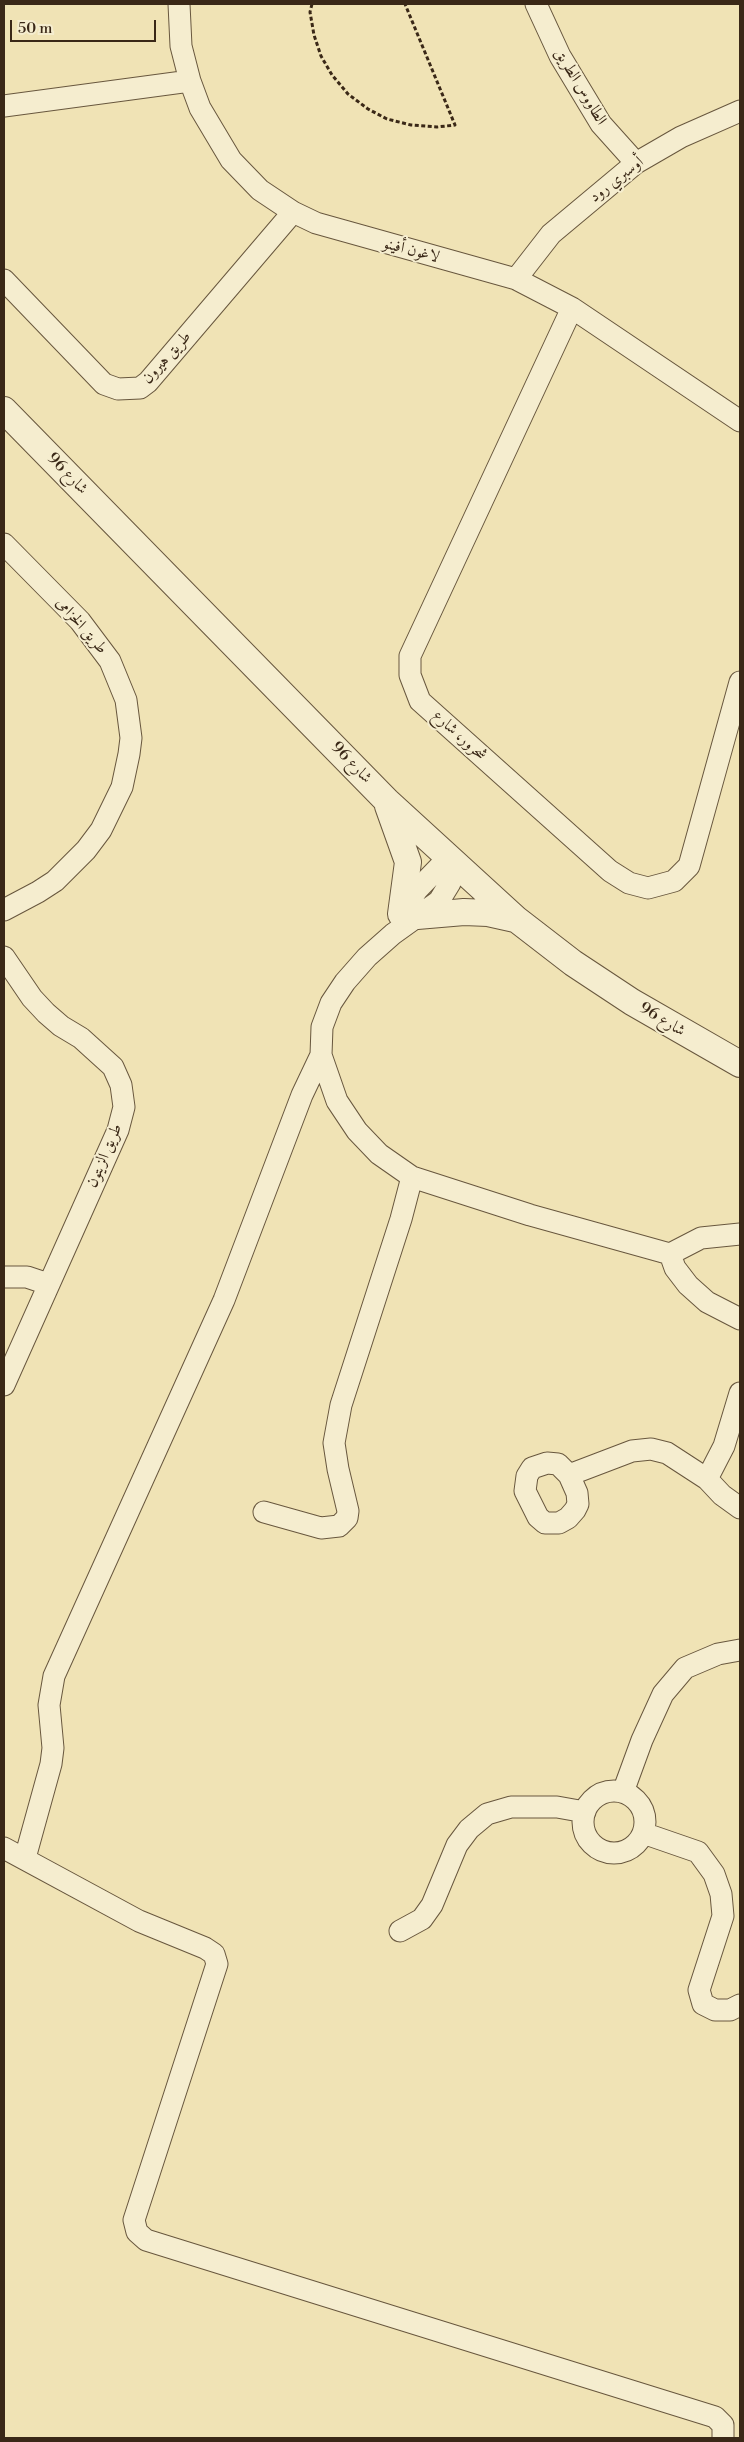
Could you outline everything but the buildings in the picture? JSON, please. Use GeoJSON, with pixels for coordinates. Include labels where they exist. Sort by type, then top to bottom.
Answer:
{"type":"FeatureCollection","features":[{"type":"Feature","properties":{"kind":"street","name":"لاغون أفينو"},"geometry":{"type":"LineString","coordinates":[[179,4],[182,46],[190,81],[209,127],[231,160],[260,190],[293,212],[316,223],[370,240],[516,280],[572,308],[740,421]]}},
{"type":"Feature","properties":{"kind":"street","name":"الطاووس الطريق"},"geometry":{"type":"LineString","coordinates":[[536,4],[560,56],[601,124],[636,162]]}},
{"type":"Feature","properties":{"kind":"street"},"geometry":{"type":"LineString","coordinates":[[4,106],[190,81]]}},
{"type":"Feature","properties":{"kind":"street","name":"أوسبري رود"},"geometry":{"type":"LineString","coordinates":[[516,280],[550,234],[636,162],[681,137],[740,110]]}},
{"type":"Feature","properties":{"kind":"street","name":"طريق هيرون"},"geometry":{"type":"LineString","coordinates":[[4,280],[104,384],[118,389],[140,388],[148,382],[293,212]]}},
{"type":"Feature","properties":{"kind":"street","name":"شحرور، شارع"},"geometry":{"type":"LineString","coordinates":[[572,308],[410,656],[410,675],[420,701],[610,872],[629,883],[648,888],[674,880],[689,866],[740,682]]}},
{"type":"Feature","properties":{"kind":"street","name":"شارع 96"},"geometry":{"type":"LineString","coordinates":[[4,410],[387,800],[516,919],[573,963],[632,1002],[740,1064]]}},
{"type":"Feature","properties":{"kind":"street","name":"طريق الخزامى"},"geometry":{"type":"LineString","coordinates":[[4,544],[80,621],[110,661],[126,700],[131,738],[130,754],[122,787],[101,830],[86,850],[55,881],[4,910]]}},
{"type":"Feature","properties":{"kind":"street"},"geometry":{"type":"LineString","coordinates":[[387,800],[408,862],[404,921]]}},
{"type":"Feature","properties":{"kind":"street"},"geometry":{"type":"LineString","coordinates":[[452,861],[450,883],[439,901],[404,921],[345,982],[331,1003],[322,1027],[321,1055],[337,1101],[357,1132],[379,1154],[412,1177],[522,1212],[670,1254],[701,1238],[740,1234]]}},
{"type":"Feature","properties":{"kind":"street"},"geometry":{"type":"LineString","coordinates":[[404,921],[464,912],[488,913],[516,919]]}},
{"type":"Feature","properties":{"kind":"street","name":"طريق الزيتون"},"geometry":{"type":"LineString","coordinates":[[4,957],[32,998],[46,1013],[61,1026],[81,1038],[113,1067],[121,1084],[124,1106],[118,1130],[4,1386]]}},
{"type":"Feature","properties":{"kind":"street"},"geometry":{"type":"LineString","coordinates":[[25,1858],[51,1764],[53,1748],[49,1705],[54,1676],[224,1300],[302,1095],[321,1055]]}},
{"type":"Feature","properties":{"kind":"street"},"geometry":{"type":"LineString","coordinates":[[264,1512],[321,1528],[339,1526],[347,1518],[348,1511],[334,1443],[342,1406],[401,1219],[412,1177]]}},
{"type":"Feature","properties":{"kind":"street"},"geometry":{"type":"LineString","coordinates":[[670,1254],[675,1268],[688,1285],[707,1302],[740,1319]]}},
{"type":"Feature","properties":{"kind":"street"},"geometry":{"type":"LineString","coordinates":[[4,1277],[27,1277],[48,1284]]}},
{"type":"Feature","properties":{"kind":"street"},"geometry":{"type":"LineString","coordinates":[[707,1479],[724,1446],[740,1393]]}},
{"type":"Feature","properties":{"kind":"street"},"geometry":{"type":"LineString","coordinates":[[569,1475],[632,1452],[651,1449],[667,1453],[707,1479],[722,1495],[740,1508]]}},
{"type":"Feature","properties":{"kind":"street"},"geometry":{"type":"LineString","coordinates":[[623,1792],[642,1740],[663,1694],[685,1668],[718,1654],[740,1650]]}},
{"type":"Feature","properties":{"kind":"street"},"geometry":{"type":"LineString","coordinates":[[616,1791],[623,1792],[631,1796],[642,1808],[645,1825],[643,1833],[632,1848],[613,1853],[604,1851],[595,1846],[585,1830],[585,1812],[594,1799],[600,1795],[616,1791]]}},
{"type":"Feature","properties":{"kind":"street"},"geometry":{"type":"LineString","coordinates":[[400,1931],[422,1919],[432,1905],[457,1845],[469,1829],[487,1814],[511,1807],[557,1807],[585,1812]]}},
{"type":"Feature","properties":{"kind":"street"},"geometry":{"type":"LineString","coordinates":[[643,1833],[698,1852],[714,1874],[721,1894],[723,1916],[699,1990],[704,2004],[715,2010],[730,2010],[740,2005]]}},
{"type":"Feature","properties":{"kind":"street"},"geometry":{"type":"LineString","coordinates":[[4,1848],[138,1921],[206,1948],[214,1954],[217,1964],[134,2220],[137,2232],[146,2240],[716,2418],[723,2425],[723,2438]]}},
{"type":"Feature","properties":{"kind":"path"},"geometry":{"type":"LineString","coordinates":[[312,4],[310,12],[314,35],[321,56],[332,76],[348,94],[368,109],[387,118],[411,125],[437,127],[455,125],[405,4]]}}]}
